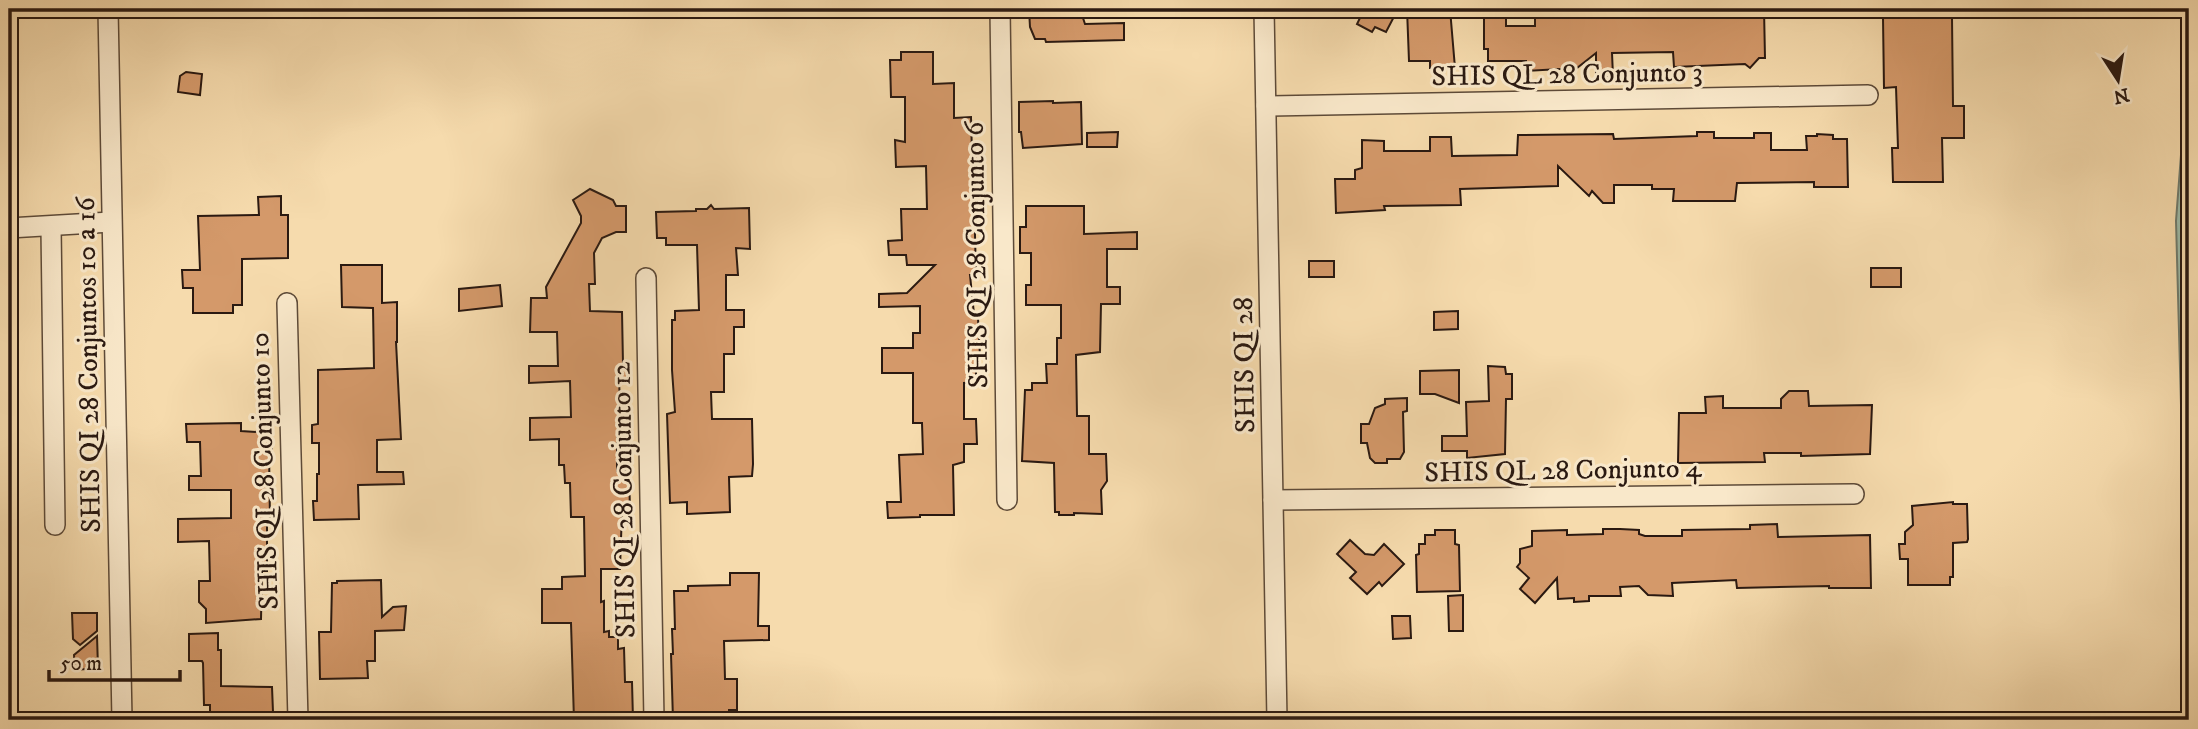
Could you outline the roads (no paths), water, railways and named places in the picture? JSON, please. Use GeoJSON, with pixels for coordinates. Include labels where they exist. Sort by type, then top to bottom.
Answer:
{"type":"FeatureCollection","features":[{"type":"Feature","properties":{"kind":"street","name":"SHIS QI 28 Conjuntos 10 a 16"},"geometry":{"type":"LineString","coordinates":[[108,9],[122,720]]}},
{"type":"Feature","properties":{"kind":"street","name":"SHIS QI 28 Conjunto 6"},"geometry":{"type":"LineString","coordinates":[[1000,9],[1007,500]]}},
{"type":"Feature","properties":{"kind":"street","name":"SHIS QI 28"},"geometry":{"type":"LineString","coordinates":[[1264,9],[1277,720]]}},
{"type":"Feature","properties":{"kind":"street","name":"SHIS QL 28 Conjunto 3"},"geometry":{"type":"LineString","coordinates":[[1266,106],[1868,95]]}},
{"type":"Feature","properties":{"kind":"street"},"geometry":{"type":"LineString","coordinates":[[9,228],[111,222]]}},
{"type":"Feature","properties":{"kind":"street"},"geometry":{"type":"LineString","coordinates":[[51,227],[55,525]]}},
{"type":"Feature","properties":{"kind":"street","name":"SHIS QI 28 Conjunto 12"},"geometry":{"type":"LineString","coordinates":[[646,278],[654,720]]}},
{"type":"Feature","properties":{"kind":"street","name":"SHIS QI 28 Conjunto 10"},"geometry":{"type":"LineString","coordinates":[[287,303],[298,720]]}},
{"type":"Feature","properties":{"kind":"street","name":"SHIS QL 28 Conjunto 4"},"geometry":{"type":"LineString","coordinates":[[1273,500],[1854,494]]}},
{"type":"Feature","properties":{"kind":"water"},"geometry":{"type":"Polygon","coordinates":[[[2189,49],[2189,607],[2186,589],[2176,221],[2189,49]]]}}]}
